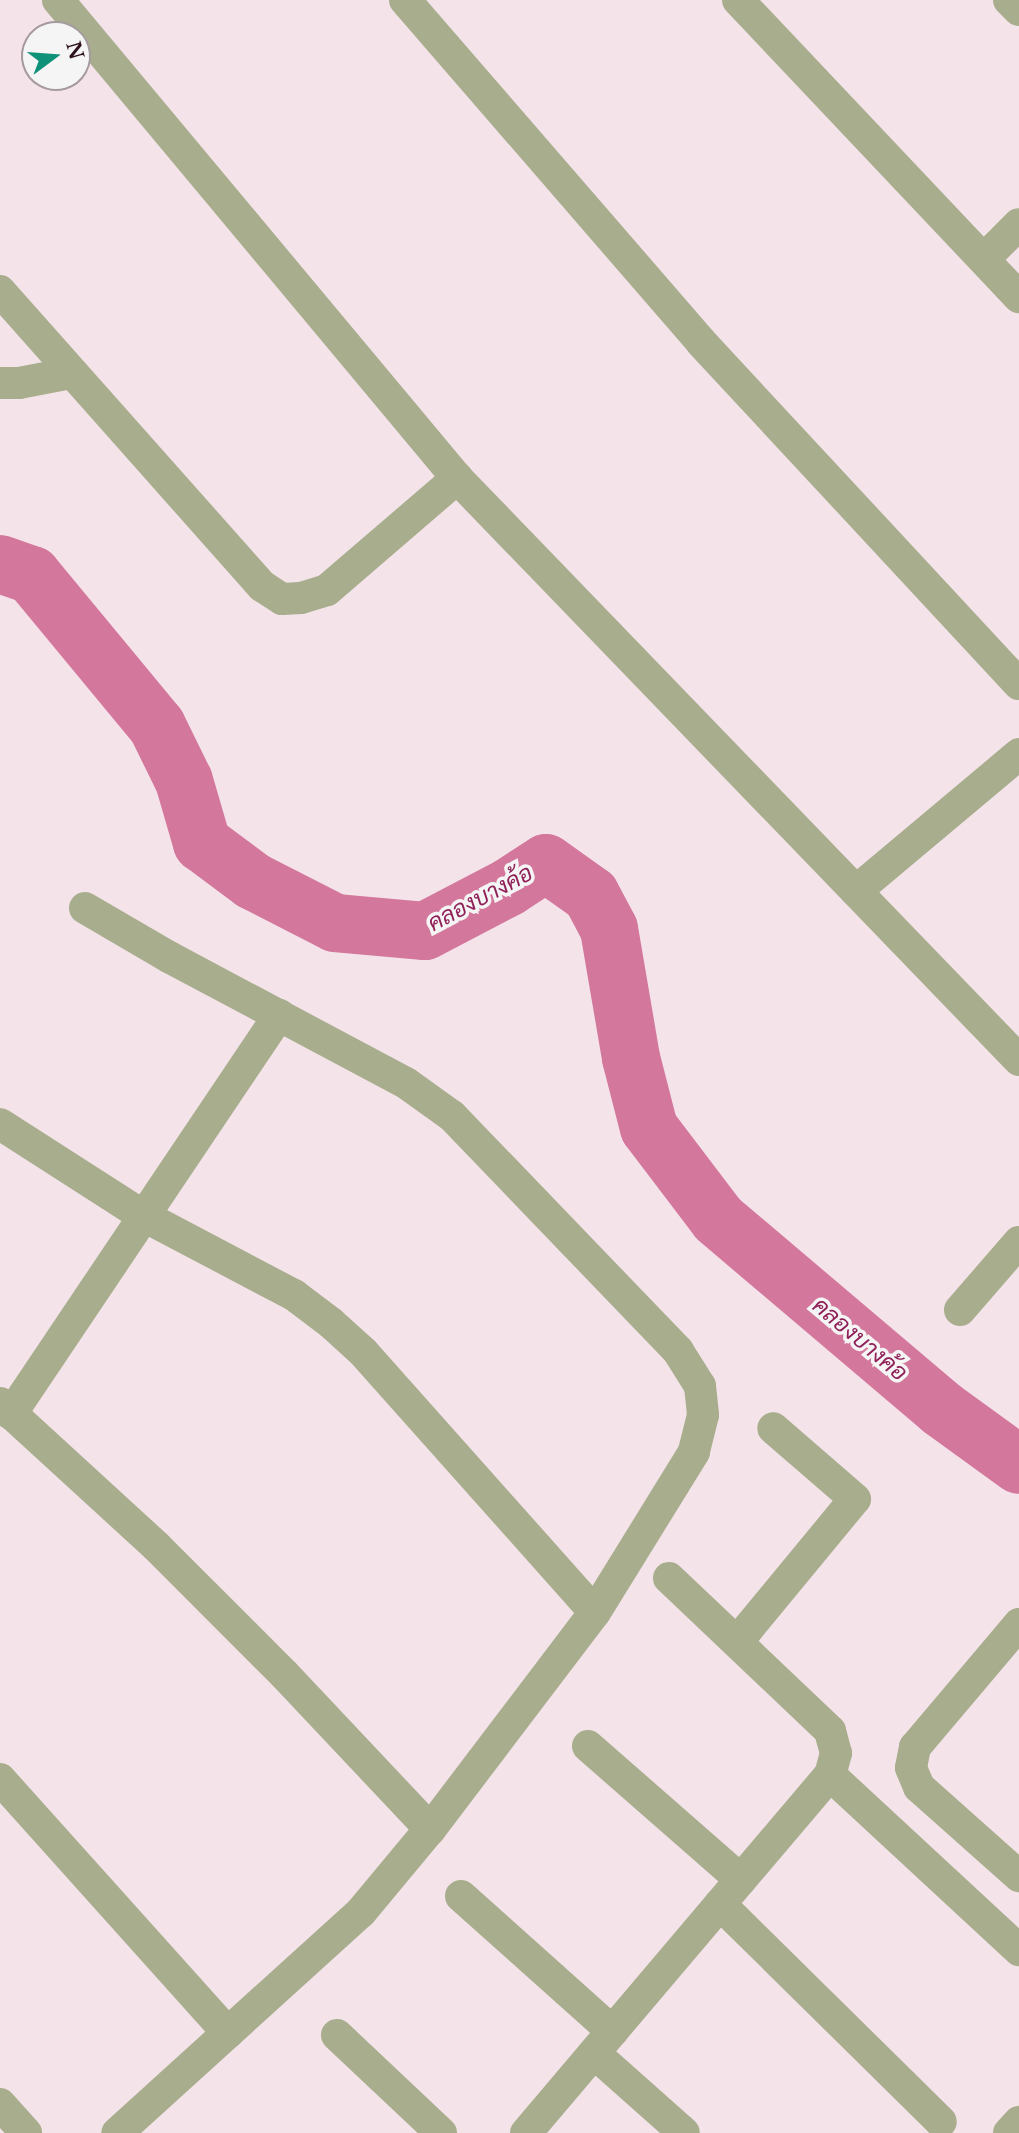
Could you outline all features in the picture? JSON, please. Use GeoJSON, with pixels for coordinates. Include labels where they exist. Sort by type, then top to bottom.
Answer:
{"type":"FeatureCollection","features":[{"type":"Feature","properties":{"kind":"street"},"geometry":{"type":"LineString","coordinates":[[58,0],[457,478],[1019,1060]]}},
{"type":"Feature","properties":{"kind":"street"},"geometry":{"type":"LineString","coordinates":[[405,0],[701,342],[1019,684]]}},
{"type":"Feature","properties":{"kind":"street"},"geometry":{"type":"LineString","coordinates":[[738,0],[1019,297]]}},
{"type":"Feature","properties":{"kind":"street"},"geometry":{"type":"LineString","coordinates":[[1009,0],[1019,10]]}},
{"type":"Feature","properties":{"kind":"street"},"geometry":{"type":"LineString","coordinates":[[984,260],[1019,224]]}},
{"type":"Feature","properties":{"kind":"street"},"geometry":{"type":"LineString","coordinates":[[0,292],[262,586],[282,599],[301,598],[327,590],[457,478]]}},
{"type":"Feature","properties":{"kind":"street"},"geometry":{"type":"LineString","coordinates":[[0,383],[19,383],[71,373]]}},
{"type":"Feature","properties":{"kind":"street"},"geometry":{"type":"LineString","coordinates":[[856,891],[1019,754]]}},
{"type":"Feature","properties":{"kind":"street"},"geometry":{"type":"LineString","coordinates":[[85,908],[406,1083],[452,1115],[678,1351],[700,1385],[703,1415],[694,1452],[595,1612],[430,1829],[361,1912],[117,2133]]}},
{"type":"Feature","properties":{"kind":"street"},"geometry":{"type":"LineString","coordinates":[[279,1016],[6,1408],[156,1546],[284,1674],[430,1829]]}},
{"type":"Feature","properties":{"kind":"street"},"geometry":{"type":"LineString","coordinates":[[0,1124],[142,1215],[294,1295],[331,1323],[363,1352],[595,1612]]}},
{"type":"Feature","properties":{"kind":"street"},"geometry":{"type":"LineString","coordinates":[[960,1310],[1019,1242]]}},
{"type":"Feature","properties":{"kind":"street"},"geometry":{"type":"LineString","coordinates":[[737,1642],[855,1499],[773,1428]]}},
{"type":"Feature","properties":{"kind":"street"},"geometry":{"type":"LineString","coordinates":[[526,2133],[830,1775],[836,1753],[830,1731],[669,1578]]}},
{"type":"Feature","properties":{"kind":"street"},"geometry":{"type":"LineString","coordinates":[[1019,1624],[915,1747],[911,1768],[919,1787],[1019,1876]]}},
{"type":"Feature","properties":{"kind":"street"},"geometry":{"type":"LineString","coordinates":[[588,1746],[741,1880]]}},
{"type":"Feature","properties":{"kind":"street"},"geometry":{"type":"LineString","coordinates":[[830,1775],[1019,1950]]}},
{"type":"Feature","properties":{"kind":"street"},"geometry":{"type":"LineString","coordinates":[[0,1779],[228,2034]]}},
{"type":"Feature","properties":{"kind":"street"},"geometry":{"type":"LineString","coordinates":[[460,1896],[603,2042],[684,2133]]}},
{"type":"Feature","properties":{"kind":"street"},"geometry":{"type":"LineString","coordinates":[[720,1904],[941,2122]]}},
{"type":"Feature","properties":{"kind":"street"},"geometry":{"type":"LineString","coordinates":[[337,2035],[441,2133]]}},
{"type":"Feature","properties":{"kind":"street"},"geometry":{"type":"LineString","coordinates":[[0,2104],[26,2133]]}},
{"type":"Feature","properties":{"kind":"street"},"geometry":{"type":"LineString","coordinates":[[1009,2133],[1019,2122]]}},
{"type":"Feature","properties":{"kind":"waterway","name":"คลองบางค้อ"},"geometry":{"type":"LineString","coordinates":[[0,564],[32,575],[157,726],[184,781],[202,843],[253,881],[335,923],[425,931],[509,887],[546,863],[591,895],[609,929],[631,1058],[649,1128],[718,1219],[942,1409],[1019,1465]]}}]}
